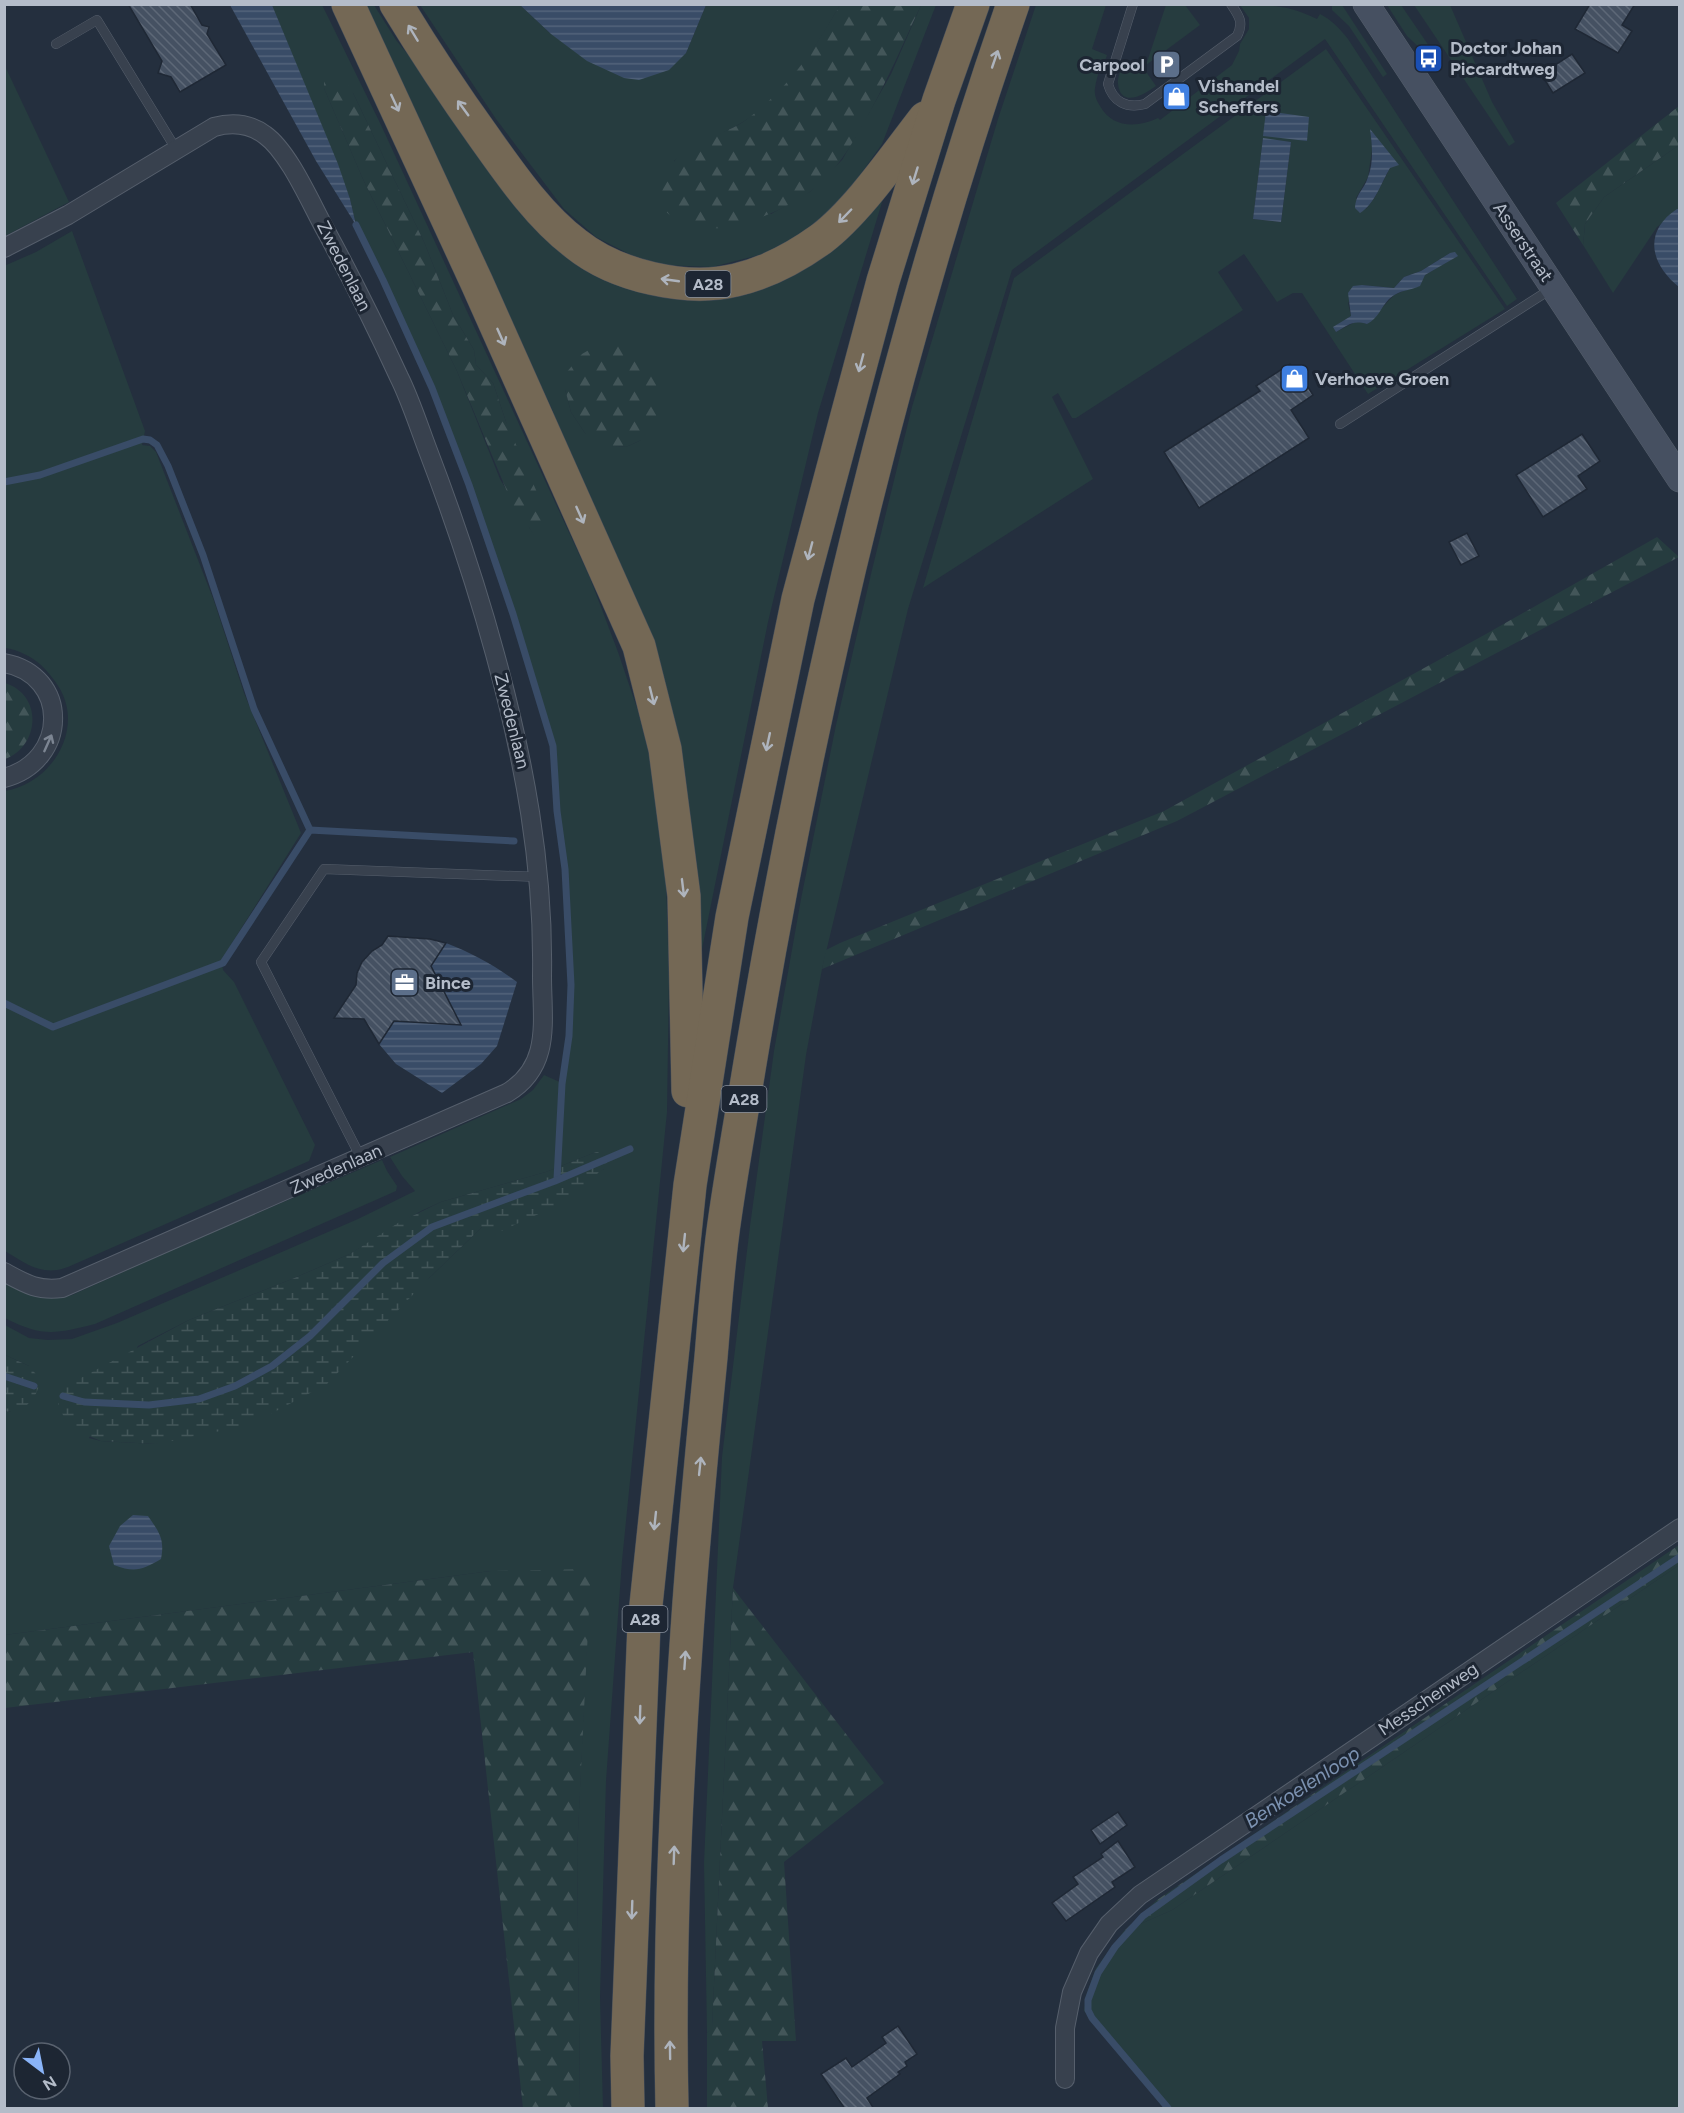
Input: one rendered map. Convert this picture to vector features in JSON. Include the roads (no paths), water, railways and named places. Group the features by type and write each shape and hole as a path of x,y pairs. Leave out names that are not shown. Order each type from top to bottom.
{"highway":[{"name":"A28","path":"348,4 472,273 639,646 665,749 684,896 690,1185"},
{"name":"A28","path":"396,4 430,61 497,155 555,226 576,245 595,257 620,269 649,278 703,285 736,280 765,271 797,254 823,237 844,218 884,172 939,100"},
{"name":"A28","path":"628,2109 627,2055 644,1624 690,1185 732,917 798,599 882,281 939,100 973,4"},
{"name":"A28","path":"672,2109 669,2007 677,1765 695,1519 724,1222 773,927 803,777 857,537 921,293 976,113 1013,4"}],"main road":[{"name":"Asserstraat","path":"1366,4 1680,479"}],"street":[{"name":"Zwedenlaan","path":"4,248 68,215 214,127 229,123 242,124 265,134 277,145 350,275 400,379 477,586 515,726 526,782 539,877 543,937 541,1043 539,1056 529,1076 521,1085 361,1158 62,1288 46,1290 25,1283 4,1272"},
{"path":"4,663 15,665 33,675 46,691 53,710 54,728 48,746 38,761 23,772 4,778"},
{"name":"Messchenweg","path":"1065,2079 1065,2028 1072,1992 1089,1953 1109,1924 1140,1895 1680,1528"}],"lane":[{"path":"1133,4 1108,84 1117,100 1136,106 1144,104 1237,36 1241,20 1231,4"},
{"path":"56,44 97,20 176,149"},
{"path":"1340,423 1553,288"},
{"path":"361,1158 261,962 324,868 539,877"}],"water":[{"path":"230,5 272,5 338,164 356,225 316,161"},
{"path":"520,5 706,5 686,53 669,70 639,80 624,78 587,61 551,34"},
{"path":"1266,111 1309,117 1307,141 1263,136"},
{"path":"1370,129 1399,165 1390,168 1374,199 1360,213 1355,208 1370,171 1372,147"},
{"path":"1263,138 1291,142 1281,222 1253,219"},
{"path":"1677,209 1680,209 1679,287 1662,268 1654,248 1659,227"},
{"path":"1455,252 1458,256 1425,275 1420,286 1397,293 1389,299 1371,322 1351,324 1336,332 1333,327 1351,316 1348,293 1353,286 1394,288 1404,277 1421,271"},
{"path":"446,943 483,960 517,982 497,1046 481,1064 442,1093 396,1064 379,1044 394,1021 460,1025 431,966"},
{"path":"133,1515 148,1516 158,1531 162,1546 161,1559 133,1570 114,1565 109,1546 120,1526"}],"waterway":[{"path":"356,225 432,388 469,485 513,614 553,746 557,811 565,869 571,985 569,1036 562,1084 557,1179"},
{"path":"4,482 40,475 143,439 150,440 157,445 168,466 203,555 254,709 310,830"},
{"path":"4,1003 53,1027 223,963 310,830 514,841"},
{"path":"63,1396 84,1402 149,1405 199,1399 235,1386 272,1366 310,1336 383,1263 432,1227 555,1181 630,1149"},
{"path":"4,1376 34,1386"},
{"name":"Benkoelenloop","path":"1168,2108 1092,2018 1088,2010 1088,2000 1098,1973 1115,1947 1143,1916 1221,1860 1680,1557"}],"place":[{"name":"Doctor Johan Piccardtweg","path":"1429,58"},
{"name":"Carpool","path":"1166,65"},
{"name":"Vishandel Scheffers","path":"1177,96"},
{"name":"Verhoeve Groen","path":"1294,379"},
{"name":"Bince","path":"404,983"}]}
